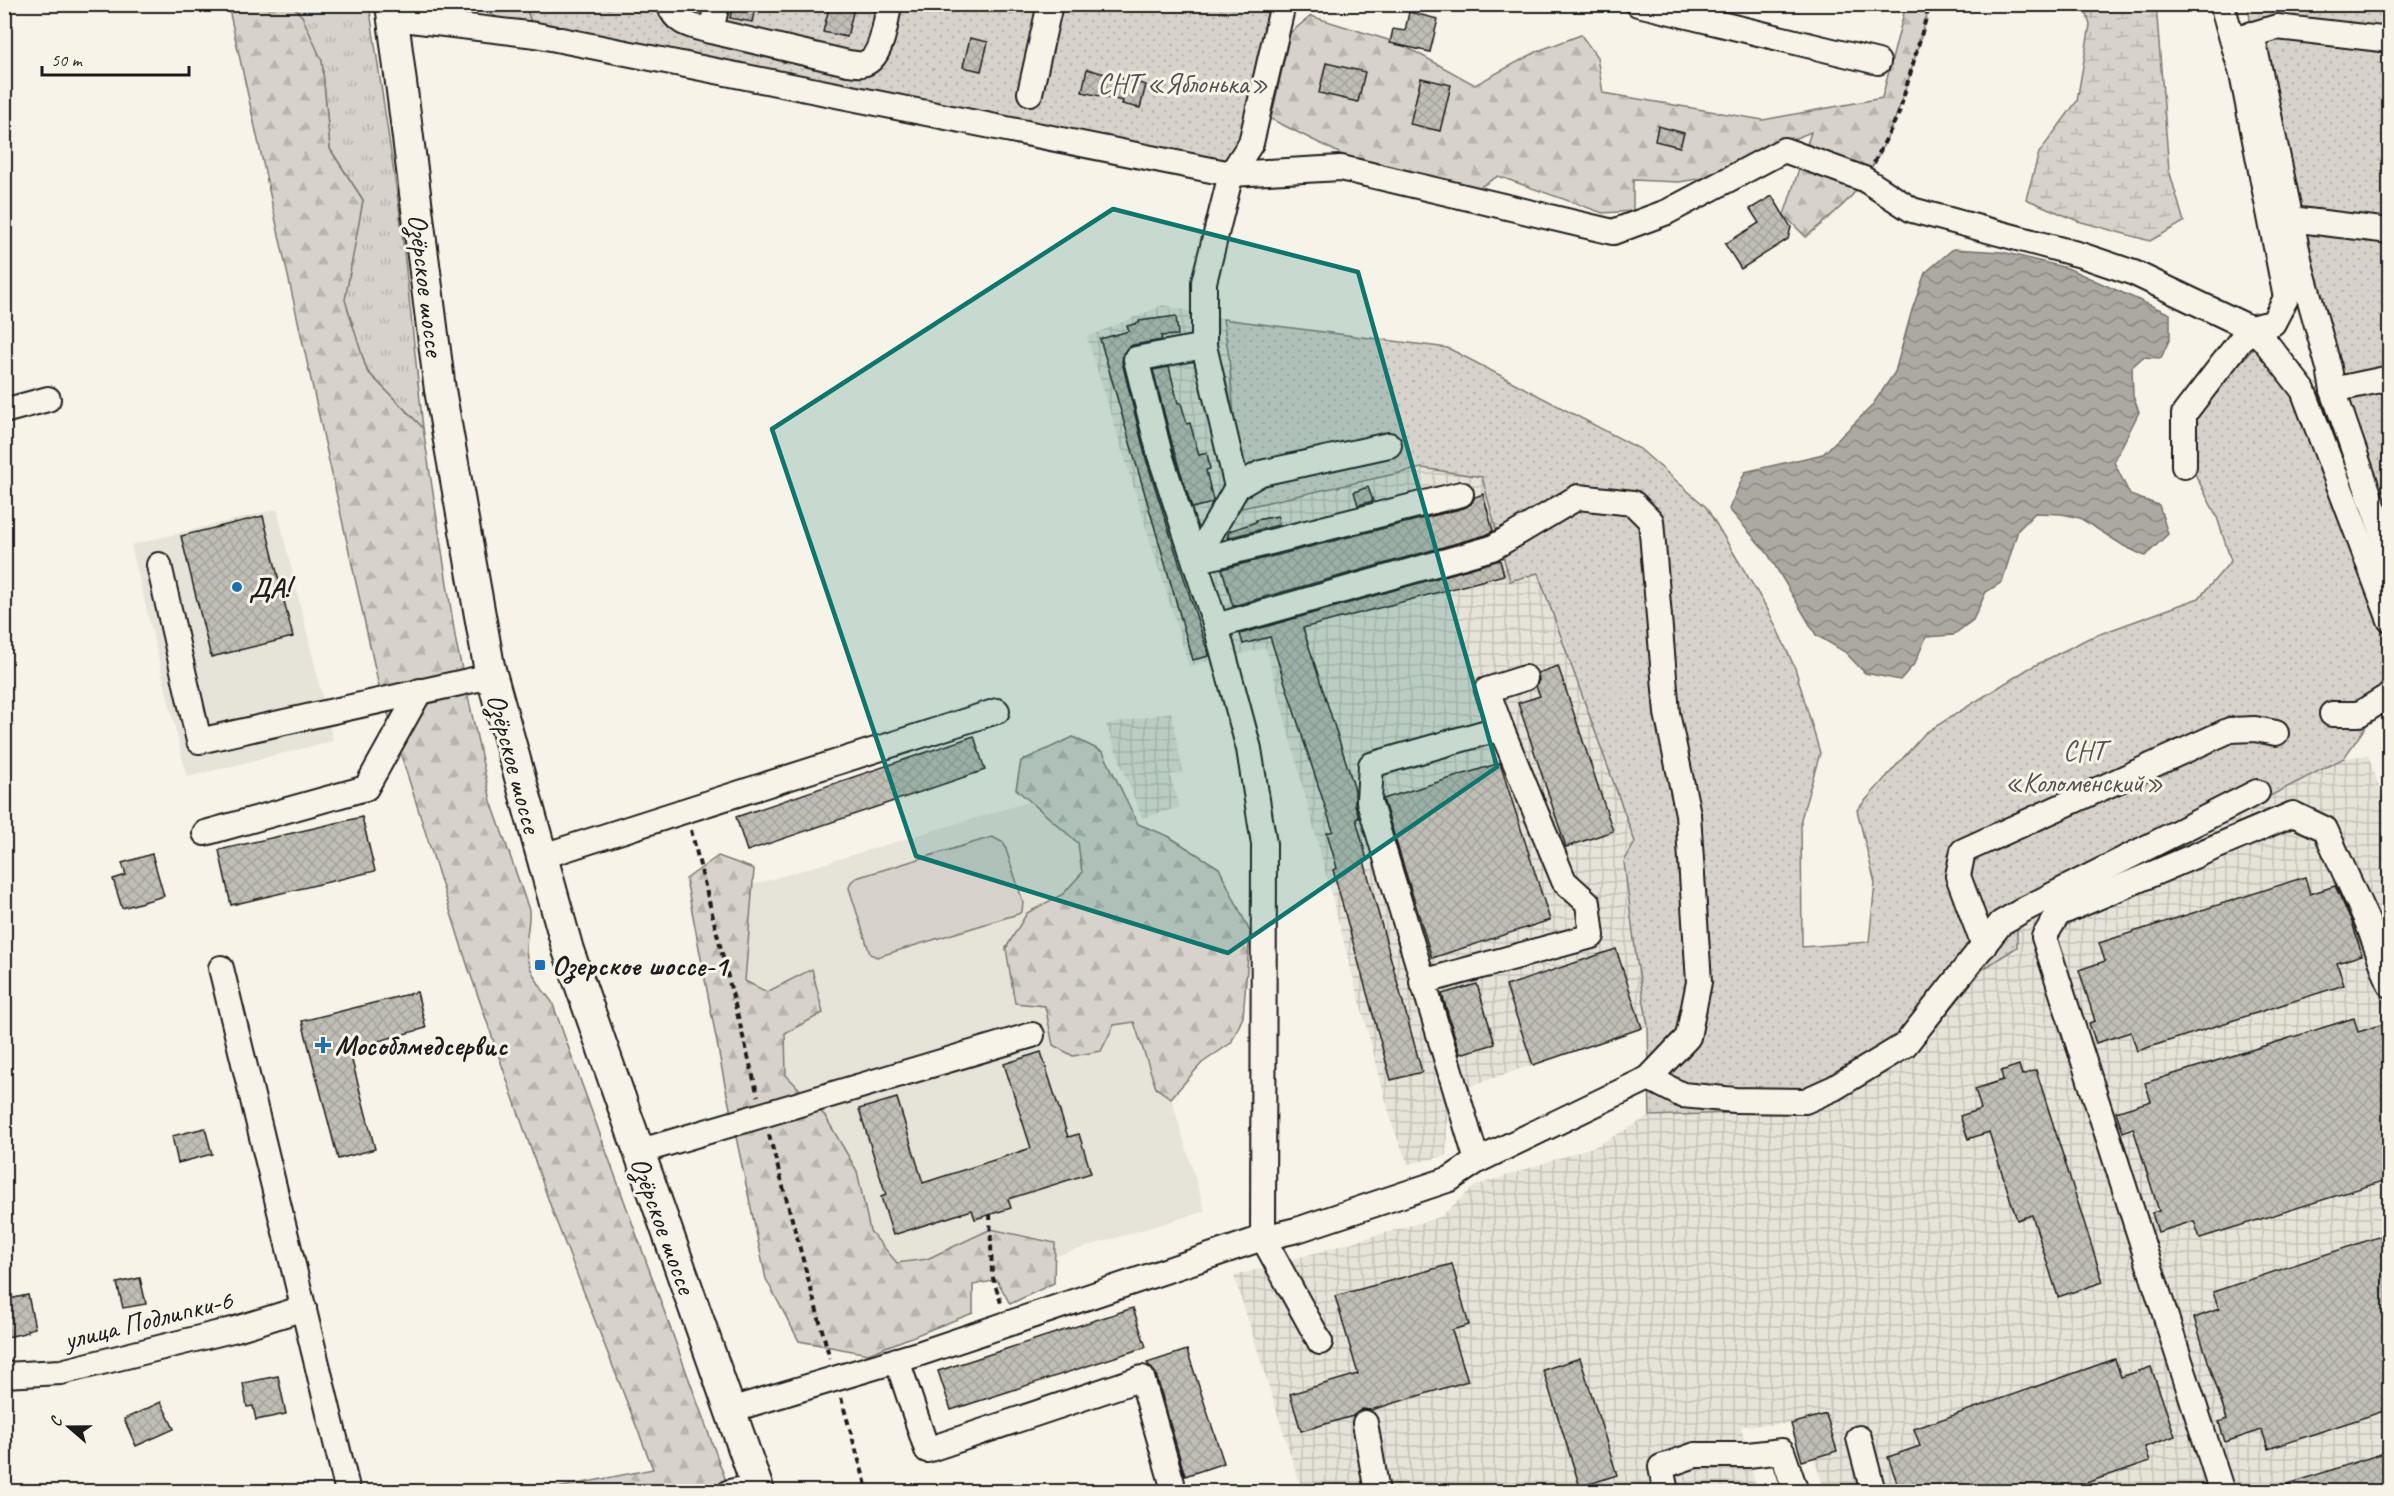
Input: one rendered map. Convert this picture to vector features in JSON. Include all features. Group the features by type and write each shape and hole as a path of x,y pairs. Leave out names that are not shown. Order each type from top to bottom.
{"main road":[{"name":"Озёрское шоссе","path":"392,11 440,390 491,675 540,857 572,960 730,1410 749,1490"}],"street":[{"path":"669,4 672,14 679,22 848,63 864,64 873,58 880,48 890,4"},
{"path":"711,31 717,4"},
{"path":"1030,93 1050,4"},
{"path":"1237,487 1204,346 1204,282 1232,174 1251,143 1283,4"},
{"path":"1638,4 1878,62"},
{"path":"2222,4 2242,37 2291,219 2333,390 2390,555"},
{"path":"392,11 536,35 1232,174 1341,168 1613,232 1667,212 1784,150 1864,179 1912,210 2092,258 2134,273 2250,328 2264,340 2303,390 2390,620"},
{"path":"2242,37 2277,27 2390,40"},
{"path":"2184,466 2184,414 2250,328 2273,323 2286,298 2242,74 2242,37"},
{"path":"2291,219 2390,231"},
{"path":"1204,346 1136,358 1160,455 1215,626 1249,749 1264,844 1263,1238 1320,1342"},
{"path":"2333,390 2390,378"},
{"path":"4,411 48,399"},
{"path":"1195,561 1237,487 1261,473 1389,445"},
{"path":"1195,561 1461,494"},
{"path":"730,1410 897,1360 1263,1238 1297,1230 1450,1179 1476,1161 1649,1078 1688,1036 1699,982 1688,814 1667,713 1651,521 1633,503 1578,497 1492,548 1215,626"},
{"path":"159,566 199,741 491,675"},
{"path":"1422,982 1592,936 1588,903 1564,880 1500,728 1487,690 1525,678"},
{"path":"205,833 366,788 420,692"},
{"path":"2332,714 2359,714 2390,695"},
{"path":"540,857 997,711"},
{"path":"1476,1161 1369,801 1371,765 1500,728"},
{"path":"1984,946 1958,876 1963,851 2230,730 2255,729 2276,733"},
{"path":"1649,1078 1682,1095 1735,1101 1805,1101 1834,1088 1905,1045 2001,923 2257,792"},
{"path":"2222,1491 2044,937 2058,914 2293,814 2325,829 2367,921 2390,985"},
{"path":"221,968 348,1491"},
{"path":"638,1152 1032,1035"},
{"name":"улица Подлипки-6","path":"4,1375 61,1372 236,1329 304,1308"},
{"path":"897,1360 927,1450 1143,1378 1172,1483"},
{"path":"1365,1422 1377,1491"},
{"path":"1859,1438 1873,1491"},
{"path":"1666,1491 1661,1467 1684,1458 1695,1455 1748,1455 1782,1450 1796,1491"}],"path":[{"path":"1864,179 1899,113 1930,4"},
{"path":"686,812 763,1114 868,1491"},
{"path":"990,1214 992,1275 1008,1324"}],"highlighted area":[{"path":"1113,209 1358,272 1497,767 1228,953 916,856 772,429"}],"shaded area":[{"path":"1163,305 1223,319 1229,357 1243,508 1422,468 1482,477 1510,581 1538,573 1635,842 1636,956 1648,1026 1455,1091 1448,1101 1446,1156 1408,1164 1393,1127 1266,648 1189,666 1087,337"},
{"path":"277,509 333,741 187,777 131,545"},
{"path":"1171,712 1183,772 1170,775 1180,807 1142,818 1106,725"},
{"path":"2368,755 2390,818 2389,1491 1825,1491 1814,1458 1802,1461 1791,1424 1741,1426 1757,1491 1302,1491 1234,1276 1440,1217 1475,1186 1598,1145 1650,1116 1718,1112 1918,1049 1983,969 2016,947 2017,926 2344,758"},
{"path":"1078,787 1205,1211 846,1319 719,895"}],"green space":[{"path":"369,4 400,214 423,428 367,371 344,300 363,200 330,149 322,61 291,5"},
{"path":"228,5 291,5 302,16 322,61 330,149 363,200 345,300 367,371 423,428 456,642 491,801 529,910 526,955 539,984 552,1002 727,1484 688,1492 542,1491 653,1469 553,1213 468,967 378,682"},
{"path":"472,5 525,5 536,35 475,7"},
{"name":"СНТ «Яблонька»","path":"525,5 1283,5 1231,174 536,35"},
{"path":"1906,5 1930,5 1892,127 1869,172 1854,193 1806,237 1784,215 1811,132 1771,148 1716,176 1679,182 1633,180 1633,211 1603,213 1498,176 1477,189 1357,162 1271,119 1290,33 1311,16 1401,44 1475,85 1538,51 1581,35 1597,57 1603,93 1763,120 1882,98"},
{"path":"2084,5 2156,5 2169,170 2184,222 2150,241 2078,221 2026,199 2039,153 2077,101 2090,25"},
{"path":"2248,5 2389,5 2389,555 2340,411 2252,34"},
{"name":"СНТ «Коломенский»","path":"1223,319 1448,348 1640,449 1706,507 1768,610 1795,668 1820,753 1801,819 1802,947 1869,942 1875,883 1857,810 1925,733 2028,669 2089,638 2199,598 2231,561 2217,517 2190,464 2189,417 2258,344 2283,371 2349,533 2389,647 2389,704 2377,710 2344,758 2017,926 2017,947 1983,969 1918,1049 1814,1110 1650,1116 1648,1026 1624,862 1635,842 1538,573 1510,581 1482,477 1422,468 1242,508 1229,357"},
{"path":"1073,737 1103,752 1138,824 1168,836 1219,868 1250,932 1243,1017 1231,1043 1202,1063 1171,1098 1156,1088 1134,1022 1114,1025 1101,1051 1073,1056 1053,1045 1045,1006 1015,1003 1006,948 1027,913 1063,894 1082,873 1078,843 1016,789 1021,761"},
{"path":"992,837 1004,843 1023,902 1022,911 877,957 870,954 849,888 851,882 856,878"},
{"path":"718,856 754,869 745,981 767,992 812,969 823,1013 785,1033 786,1075 825,1116 857,1171 870,1231 897,1263 927,1259 991,1229 1055,1243 1054,1283 1010,1304 997,1280 973,1285 973,1313 868,1354 799,1341 766,1279 724,1080 686,879"}],"water":[{"path":"1953,249 2002,252 2067,268 2170,314 2170,338 2161,358 2143,357 2132,367 2133,396 2139,412 2114,462 2130,495 2159,505 2168,534 2145,556 2124,546 2080,518 2062,514 2035,513 2018,530 2002,582 1986,592 1973,620 1953,635 1926,637 1915,663 1900,680 1865,673 1845,652 1816,635 1768,554 1729,509 1745,472 1823,454 1871,407 1895,372 1925,273"}],"building":[{"path":"733,4 756,4 752,22 730,18"},
{"path":"830,4 854,8 847,37 823,32"},
{"path":"1409,12 1438,19 1430,52 1390,43 1393,29 1405,31"},
{"path":"970,38 988,42 981,71 963,67"},
{"path":"1326,63 1365,72 1358,102 1319,93"},
{"path":"1087,69 1146,85 1140,108 1122,104 1123,101 1082,92"},
{"path":"1421,78 1451,85 1440,131 1410,124"},
{"path":"1658,126 1684,133 1680,147 1655,141"},
{"path":"1772,196 1791,227 1788,239 1741,269 1725,244 1759,223 1750,209"},
{"path":"1176,316 1178,335 1161,336 1162,340 1133,345 1123,354 1122,362 1146,459 1209,656 1193,660 1100,339 1129,331 1127,326 1139,323 1139,321"},
{"path":"1169,367 1178,403 1181,403 1187,424 1190,423 1199,455 1207,453 1210,469 1206,470 1212,503 1192,508 1174,451 1153,370"},
{"path":"1368,487 1373,501 1358,505 1354,492"},
{"path":"1483,494 1493,531 1486,535 1233,606 1222,569 1464,508 1471,504 1475,497"},
{"name":"ДА!","path":"263,516 293,637 211,657 181,536"},
{"path":"1278,516 1279,525 1227,538 1229,531 1256,522 1256,520"},
{"path":"1500,560 1504,575 1303,628 1355,790 1355,805 1359,818 1356,819 1367,860 1364,861 1422,1072 1391,1080 1333,870 1337,868 1327,833 1333,831 1270,637 1243,644 1240,634"},
{"path":"1558,666 1613,831 1566,847 1518,703 1540,696 1536,686 1539,680 1538,673"},
{"path":"974,736 985,770 747,851 736,817"},
{"path":"1500,763 1550,920 1432,958 1383,799"},
{"path":"362,817 375,871 231,905 219,850"},
{"path":"152,854 164,896 122,908 113,879 126,875 122,863"},
{"path":"2305,877 2310,894 2335,886 2352,922 2362,955 2337,963 2344,985 2137,1051 2131,1032 2096,1043 2089,1023 2095,1021 2079,970 2105,961 2099,943"},
{"path":"1616,949 1642,1028 1533,1065 1506,986"},
{"path":"1477,984 1495,1044 1460,1054 1442,994"},
{"path":"417,992 426,1028 349,1049 375,1149 338,1159 302,1021"},
{"path":"2354,1018 2358,1032 2384,1024 2390,1041 2390,1179 2200,1238 2194,1221 2158,1232 2152,1213 2159,1211 2133,1128 2123,1132 2116,1112 2151,1101 2145,1083"},
{"path":"1041,1052 1068,1137 1079,1134 1091,1173 1008,1199 1011,1208 975,1219 972,1210 893,1235 881,1197 886,1195 859,1109 897,1098 923,1183 1031,1148 1004,1064"},
{"path":"2019,1065 2022,1075 2036,1070 2103,1282 2058,1297 2032,1215 2017,1220 1989,1132 1968,1139 1960,1116 1981,1109 1975,1089 2003,1080 2001,1071"},
{"path":"205,1128 212,1154 178,1163 172,1136"},
{"path":"2390,1233 2390,1409 2268,1449 2262,1430 2225,1442 2219,1422 2227,1419 2194,1318 2219,1309 2213,1292"},
{"path":"1452,1264 1469,1325 1452,1330 1468,1381 1371,1410 1362,1409 1353,1416 1301,1431 1290,1394 1358,1374 1335,1296"},
{"path":"140,1278 146,1304 123,1308 117,1283"},
{"path":"28,1295 35,1328 4,1338 4,1300"},
{"path":"1133,1308 1146,1347 951,1410 938,1371"},
{"path":"1187,1350 1224,1463 1185,1476 1156,1374 1147,1363"},
{"path":"1580,1358 1617,1475 1580,1487 1543,1370"},
{"path":"2115,1359 2121,1377 2151,1367 2175,1436 2145,1447 2150,1461 2063,1491 1900,1491 1888,1457 1920,1446 1914,1429"},
{"path":"278,1376 286,1414 256,1420 253,1406 247,1407 243,1383"},
{"path":"161,1402 174,1429 136,1446 124,1419"},
{"path":"1826,1414 1837,1451 1802,1461 1791,1424"},
{"path":"2390,1451 2390,1491 2277,1491 2276,1488"}],"place":[{"name":"ДА!","path":"237,587"},
{"name":"Озерское шоссе-1","path":"540,965"},
{"name":"Мособлмедсервис","path":"323,1045"}]}
